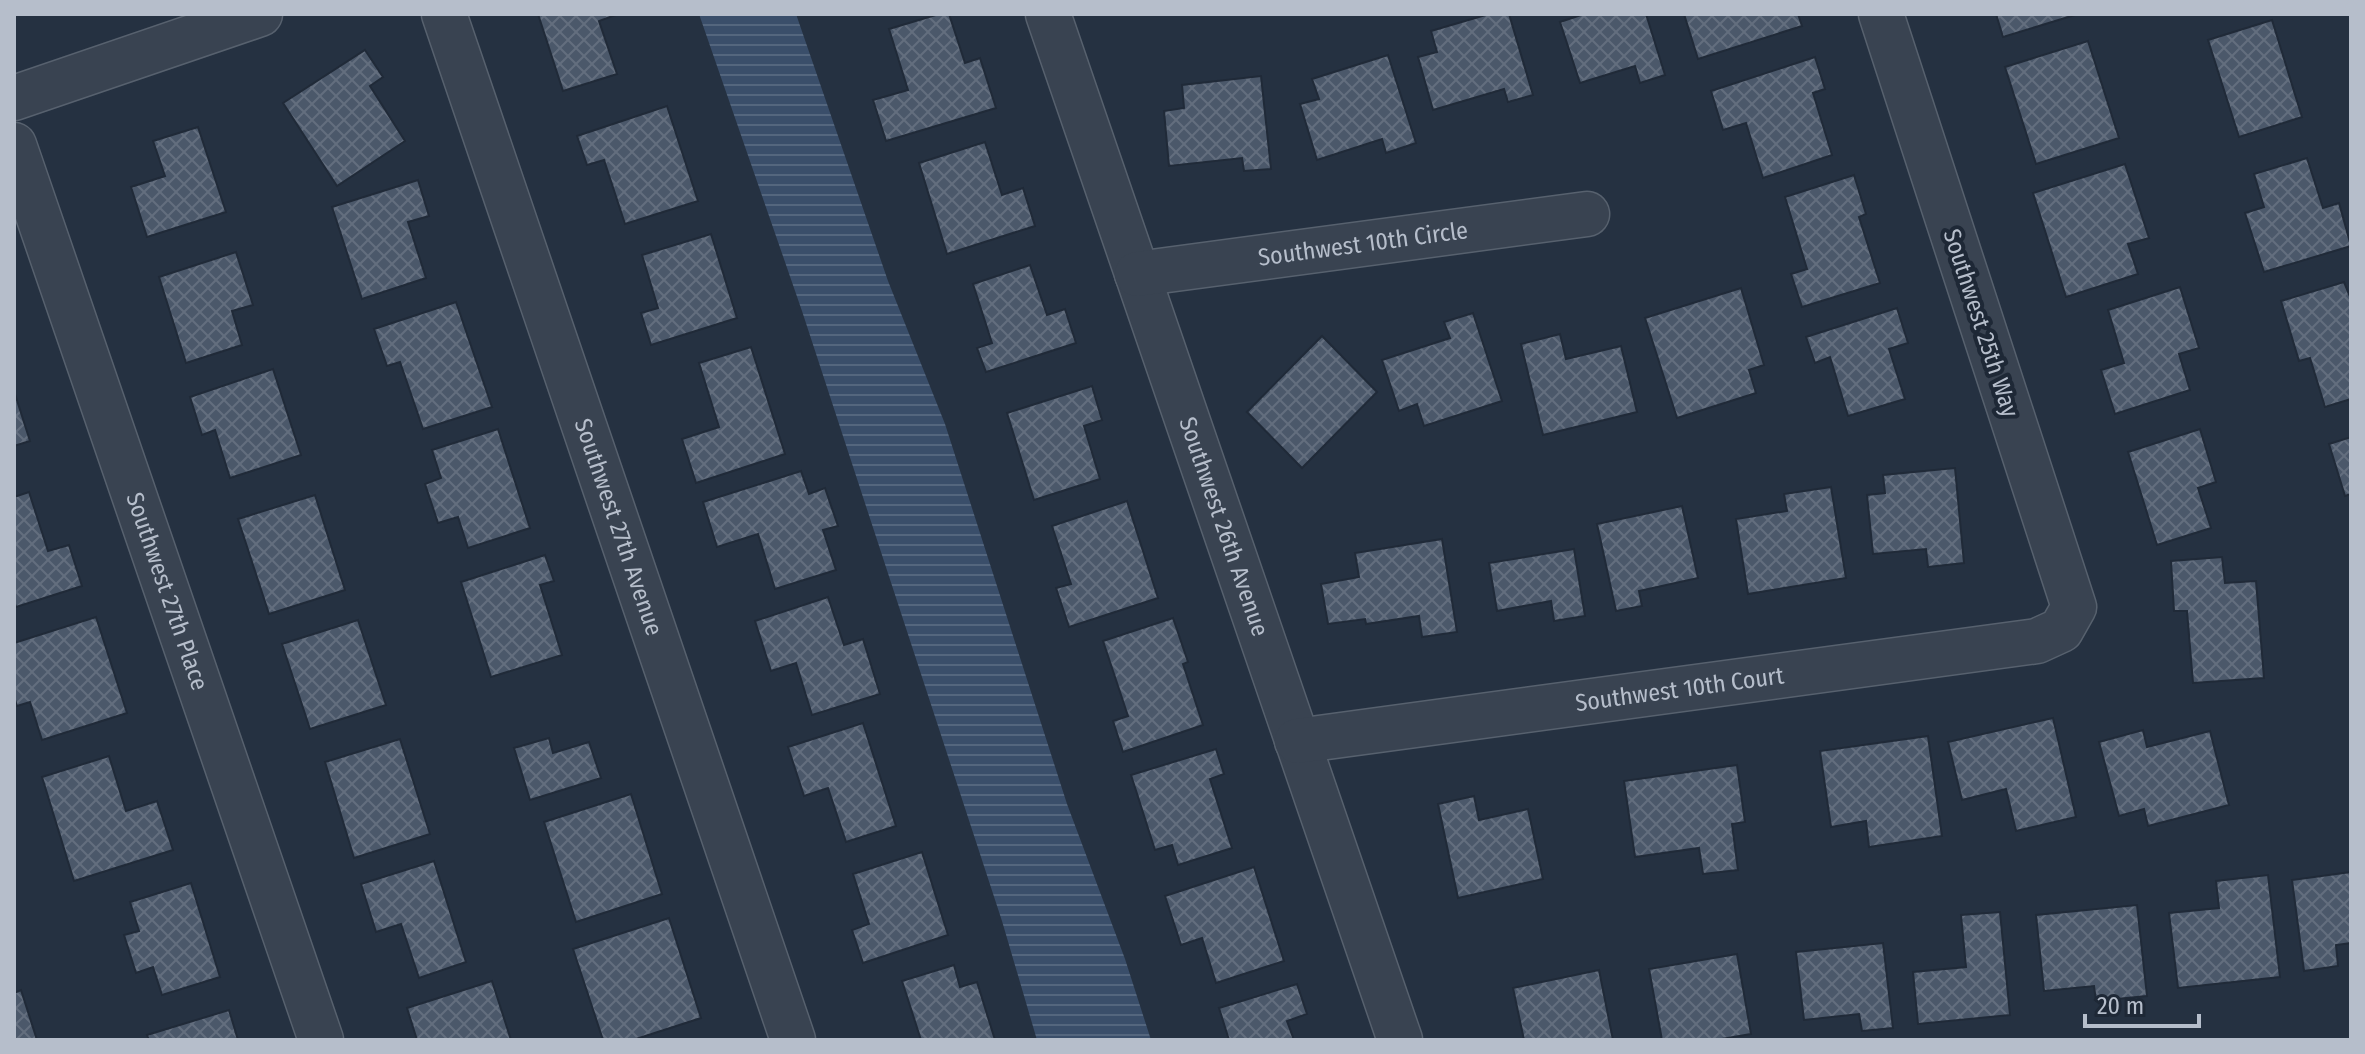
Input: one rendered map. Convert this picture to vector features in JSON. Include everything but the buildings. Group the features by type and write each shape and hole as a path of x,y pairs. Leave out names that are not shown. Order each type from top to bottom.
{"street":[{"path":"14,98 260,14"},
{"name":"Southwest 27th Avenue","path":"444,14 793,1040"},
{"name":"Southwest 26th Avenue","path":"1048,14 1400,1040"},
{"name":"Southwest 25th Way","path":"1881,14 2074,607 2061,630"},
{"name":"Southwest 27th Place","path":"14,145 321,1040"},
{"name":"Southwest 10th Circle","path":"1137,274 1587,214"},
{"name":"Southwest 10th Court","path":"1297,741 2037,641 2061,630"}],"water":[{"path":"699,14 796,14 888,281 945,424 1067,804 1125,959 1151,1040 1037,1040 1002,921 802,311"}]}
